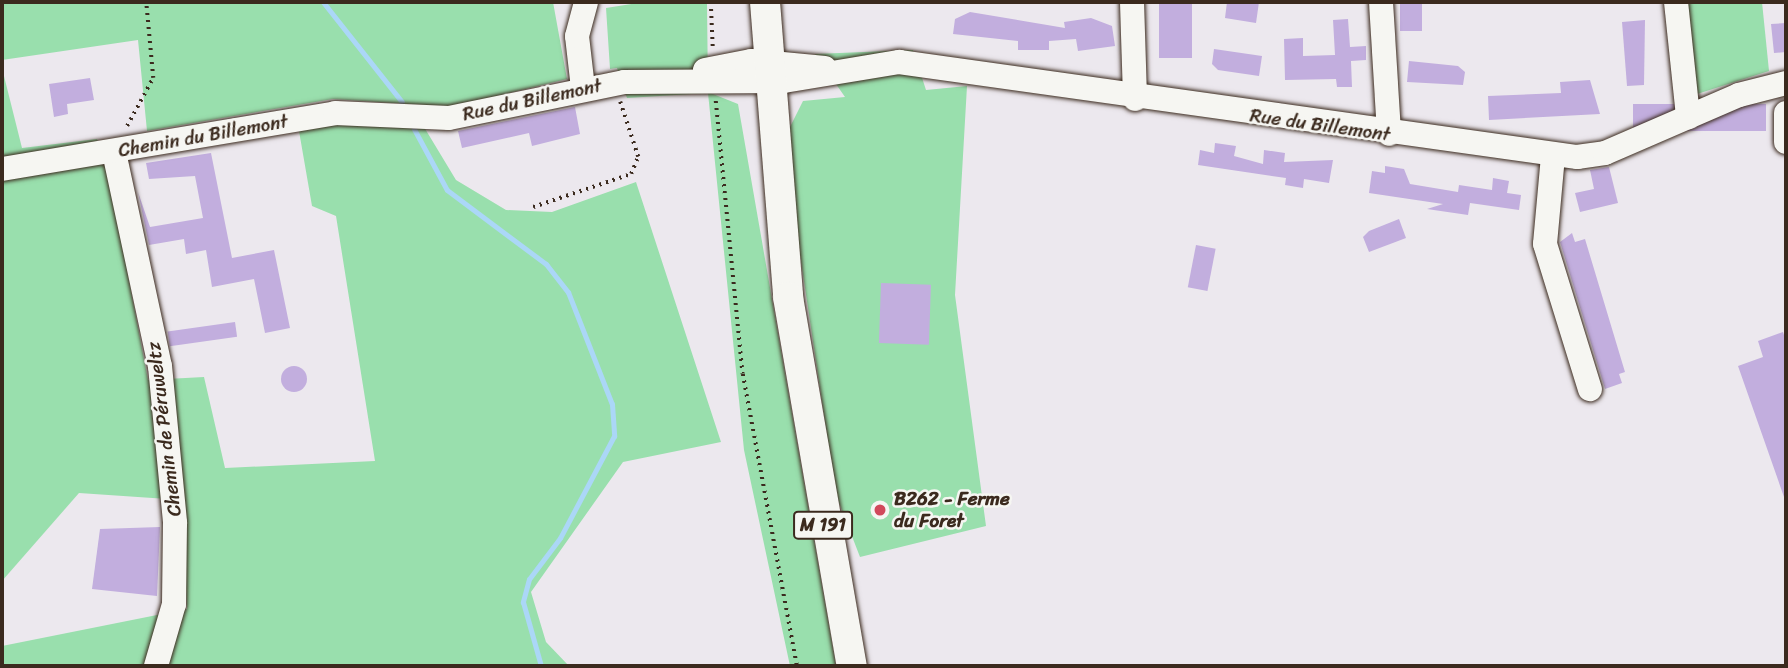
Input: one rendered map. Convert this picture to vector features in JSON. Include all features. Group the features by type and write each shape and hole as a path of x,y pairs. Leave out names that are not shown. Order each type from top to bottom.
{"main road":[{"name":"M 191","path":"748,2 761,72 808,437 852,666"},
{"name":"M 191","path":"761,72 765,2"}],"street":[{"path":"583,88 577,36 586,2"},
{"path":"1132,2 1135,99"},
{"path":"1381,2 1389,134"},
{"path":"1676,2 1688,117"},
{"name":"Rue du Billemont","path":"404,116 449,118 583,88 661,78 926,63 1135,99 1553,156 1605,153 1688,117 1786,83"},
{"path":"1786,113 1786,142"},
{"name":"Chemin du Billemont","path":"2,169 114,152 318,115 404,116"},
{"name":"Chemin de Péruweltz","path":"114,152 160,366 175,523 174,604 156,666"},
{"path":"1553,156 1545,244 1590,389"}],"path":[{"path":"114,152 153,78 146,2"},
{"path":"711,2 714,74 743,374 797,666"},
{"path":"533,207 631,174 637,166 614,83"}],"green space":[{"path":"2,2 553,2 567,79 452,107 333,99 147,131 138,40 2,60"},
{"path":"644,2 707,2 708,92 738,104 836,666 790,666 744,450 708,93 627,98 617,68 610,69 606,8"},
{"path":"1684,2 1762,2 1769,71 1694,95"},
{"path":"913,50 926,90 967,86 955,295 986,526 860,557 836,495 783,141 803,101 845,97 815,54"},
{"path":"2,68 22,148 97,139 107,165 148,380 204,377 225,468 375,461 336,216 312,206 299,131 340,119 424,127 456,180 506,210 552,212 636,182 721,442 623,462 531,592 546,642 569,666 2,666 2,646 187,609 182,500 79,493 2,581"}],"building":[{"path":"1159,2 1192,2 1192,58 1159,58"},
{"path":"1227,2 1259,2 1256,23 1225,18"},
{"path":"1400,2 1422,2 1422,31 1400,31"},
{"path":"970,12 1065,28 1064,22 1091,18 1112,26 1115,46 1078,51 1076,39 1049,41 1049,50 1018,50 1018,41 953,34 955,19"},
{"path":"1348,19 1350,47 1366,46 1366,60 1351,61 1352,87 1337,87 1336,79 1285,80 1284,39 1303,38 1303,56 1335,55 1333,20"},
{"path":"1645,20 1644,85 1627,86 1622,22"},
{"path":"1786,23 1786,52 1774,53 1771,24"},
{"path":"1214,49 1262,56 1259,76 1218,70 1212,64"},
{"path":"1409,61 1458,66 1465,72 1463,85 1407,82"},
{"path":"90,78 94,100 67,104 68,114 54,117 49,84"},
{"path":"1590,80 1600,114 1489,120 1488,96 1561,93 1560,82"},
{"path":"1633,104 1766,104 1766,131 1633,131"},
{"path":"575,107 580,134 532,146 529,133 462,148 458,131"},
{"path":"1215,143 1236,146 1234,156 1263,164 1264,150 1285,153 1284,162 1333,160 1329,183 1304,179 1303,188 1285,185 1286,178 1198,165 1200,150 1214,153"},
{"path":"211,153 232,258 274,250 290,328 265,333 254,279 212,287 206,250 186,254 184,239 149,245 138,192 150,227 203,218 195,176 149,179 146,163"},
{"path":"1385,166 1404,169 1410,184 1458,192 1459,185 1492,190 1493,178 1509,181 1507,193 1521,195 1519,210 1470,203 1468,215 1427,209 1443,204 1369,193 1372,171 1385,173"},
{"path":"1609,167 1618,203 1580,212 1575,193 1594,189 1590,170"},
{"path":"1399,219 1406,238 1369,252 1363,237 1369,231"},
{"path":"1572,233 1575,242 1585,239 1625,372 1619,374 1622,383 1605,389 1560,242"},
{"path":"1196,245 1216,249 1207,291 1188,287"},
{"path":"881,283 931,285 929,345 879,343"},
{"path":"235,322 237,337 170,346 168,331"},
{"path":"1783,332 1786,341 1784,497 1738,366 1763,357 1758,341"},
{"path":"294,366 303,370 307,379 303,388 294,392 285,388 281,379 285,370"},
{"path":"160,527 157,596 92,589 100,529"}],"waterway":[{"path":"323,2 402,102"},
{"path":"414,129 447,190 546,264 568,292 612,404 614,436 560,538 529,579 523,602 541,666"}],"place":[{"name":"B262 - Ferme du Foret","path":"880,510"}]}
